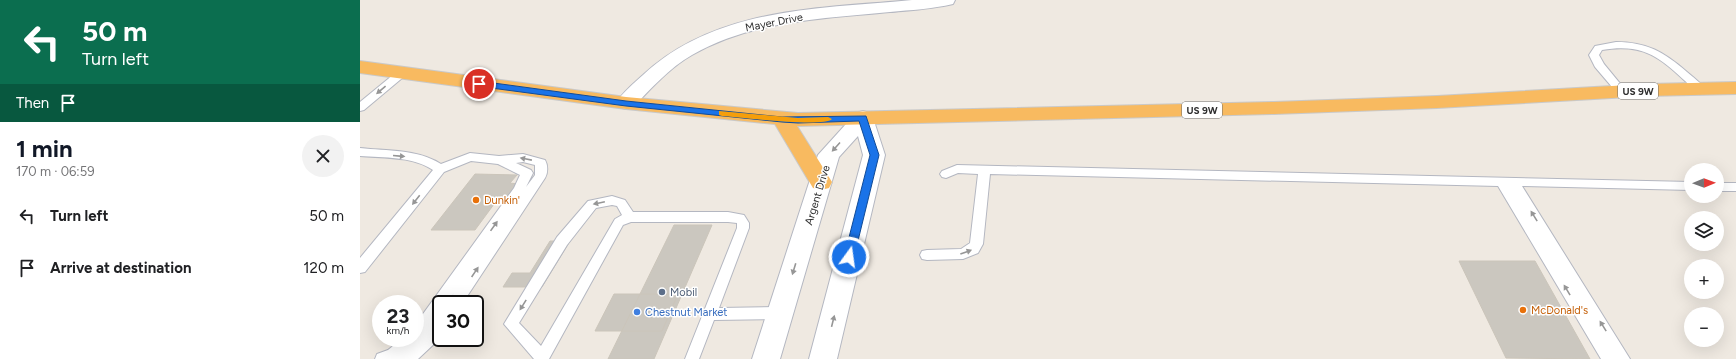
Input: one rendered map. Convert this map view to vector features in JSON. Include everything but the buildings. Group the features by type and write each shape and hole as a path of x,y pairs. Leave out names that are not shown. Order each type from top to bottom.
{"highway":[{"name":"US 9W","path":"360,67 626,103 798,120 1274,108 1437,102 1622,92 1732,89"},
{"path":"782,119 821,182"}],"street":[{"name":"Mayer Drive","path":"626,103 659,70 684,51 729,31 771,20 946,0"},
{"name":"Argent Drive","path":"766,359 830,155 863,118"},
{"path":"823,359 874,155 863,118"}],"lane":[{"path":"1622,92 1599,65 1594,55 1598,48 1614,44 1639,45 1662,57 1700,89"},
{"path":"360,108 403,72"},
{"path":"360,152 414,157 428,161 440,169"},
{"path":"360,268 440,169 470,157 499,160 523,158 541,163 541,175 460,295"},
{"path":"424,325 519,190 527,173 499,160"},
{"path":"946,174 957,169 984,171 1684,186"},
{"path":"927,255 963,254 973,249 976,244 984,171"},
{"path":"1507,182 1609,359"},
{"path":"1507,182 1623,359"},
{"path":"1724,187 1736,187"},
{"path":"629,218 621,203 612,200 592,204 573,226 558,248 511,324 542,358 619,222 629,218 740,218 743,223 743,228 692,359"},
{"path":"710,314 780,313"},
{"path":"407,359 432,336"},
{"path":"382,359 393,354 403,347"}],"slow traffic":[{"path":"722,113 778,119 828,119"}],"place":[{"name":"Dunkin'","path":"476,200"},
{"name":"Mobil","path":"662,292"},
{"name":"McDonald's","path":"1523,310"},
{"name":"Chestnut Market","path":"637,312"}],"route":[{"path":"479,84 626,103 782,119 863,118 874,155 849,257"}]}
